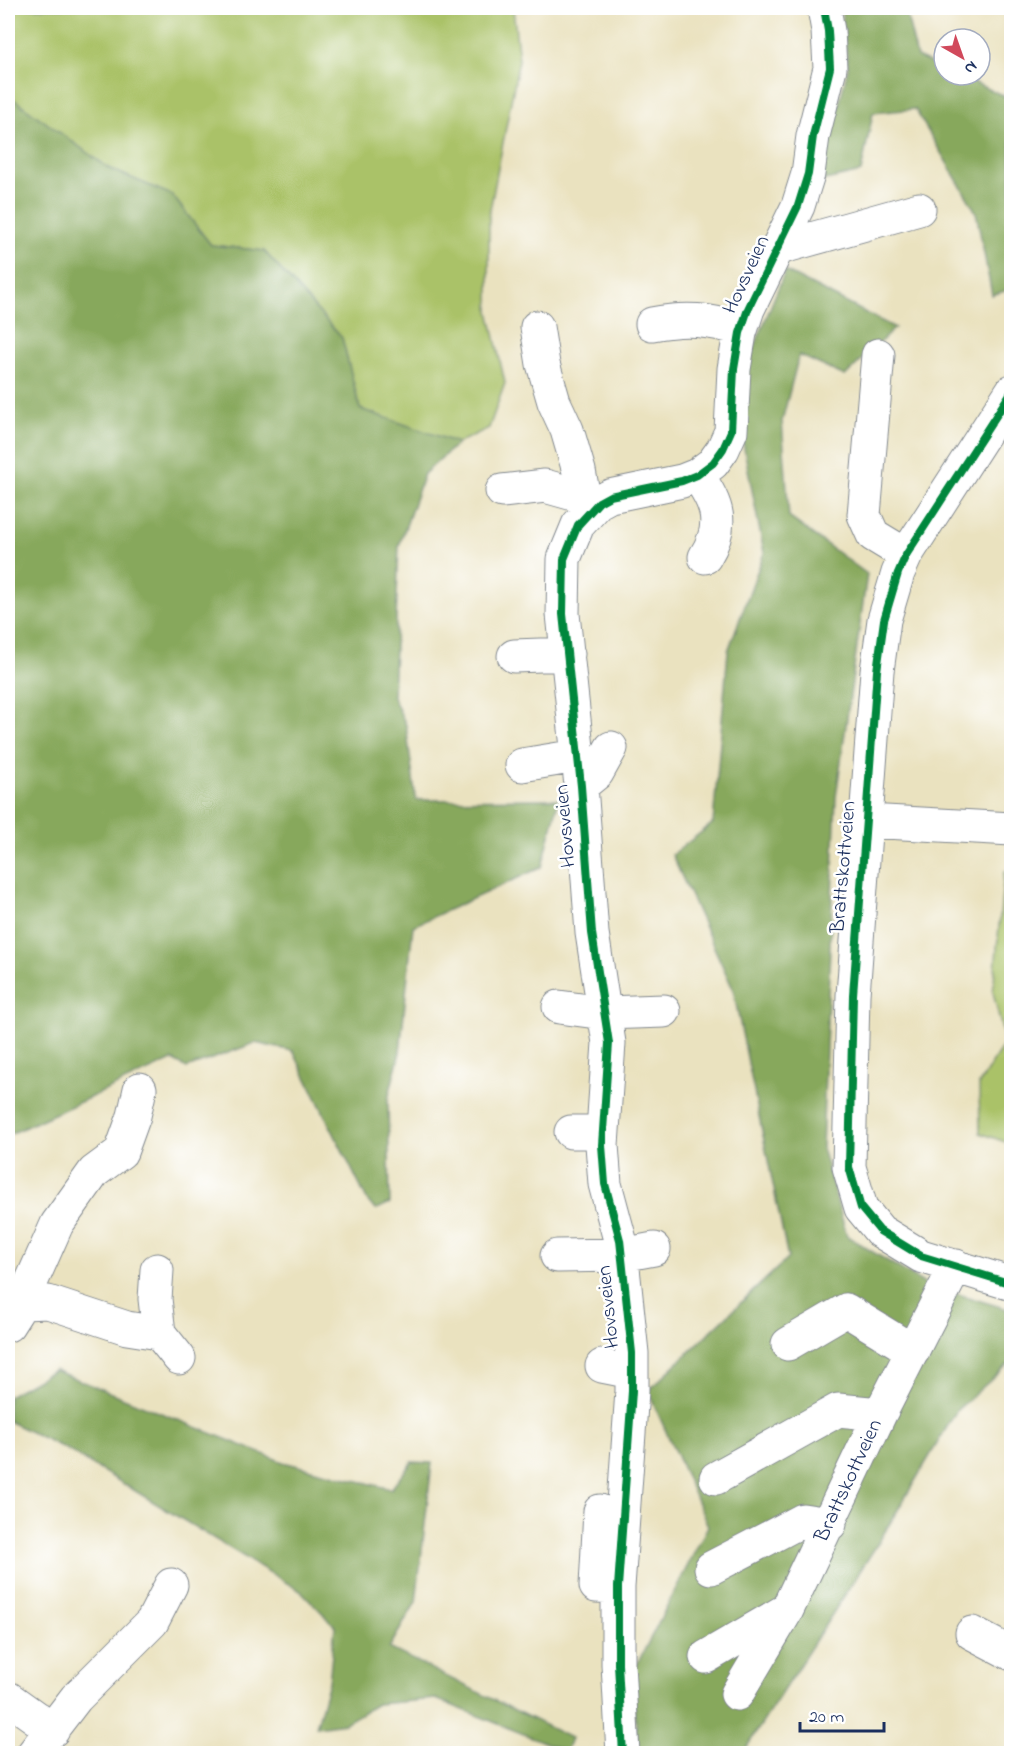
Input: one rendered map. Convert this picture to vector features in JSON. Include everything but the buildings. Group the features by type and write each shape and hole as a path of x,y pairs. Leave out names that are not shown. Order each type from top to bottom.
{"street":[{"name":"Hovsveien","path":"623,1754 607,1699 618,1587 617,1369 622,1255 605,1184 586,1132 609,1043 592,933 563,614 564,560 585,505 610,496 673,483 697,475 712,463 723,448 731,431 734,369 741,329 748,309 798,206 808,174 813,136 830,68 824,8"},
{"path":"779,248 919,209"},
{"path":"652,324 678,319 705,320 741,329"},
{"path":"537,327 543,364 554,402 567,430 585,505"},
{"path":"878,355 864,515 873,535 906,555"},
{"name":"Brattskottveien","path":"1011,391 906,555 898,573 880,645 853,995 850,1174 861,1208 880,1231 921,1256 1011,1284"},
{"path":"697,475 713,497 718,519 711,547 705,557"},
{"path":"502,490 545,486 585,505"},
{"path":"514,656 568,654"},
{"path":"522,765 597,773 610,748"},
{"name":"Brattskottveien","path":"867,821 1011,829"},
{"path":"559,1007 604,1013 664,1011"},
{"path":"15,1314 57,1224 94,1172 120,1152 134,1116 140,1089"},
{"path":"557,1256 622,1255 654,1249"},
{"name":"Brattskottveien","path":"737,1694 787,1610 830,1524 880,1414 956,1266"},
{"path":"15,1314 48,1302 127,1328 169,1346 155,1299 157,1270"},
{"path":"788,1344 846,1310 913,1351"},
{"path":"716,1478 838,1410 880,1414"},
{"path":"600,1511 596,1586 618,1587"},
{"path":"711,1568 803,1520 830,1524"},
{"path":"8,1698 43,1742 76,1698 152,1622 171,1586"},
{"path":"706,1657 787,1610"},
{"path":"972,1633 1011,1654"}],"green space":[{"path":"8,8 513,8 519,60 489,215 489,311 505,383 489,428 458,443 360,409 342,338 264,251 211,245 172,195 110,169 8,95"},
{"path":"841,8 905,8 917,57 932,64 932,87 984,87 1011,99 1011,289 992,295 976,212 915,109 873,113 861,172 821,181 848,67"},
{"path":"8,95 110,169 172,195 211,245 264,251 342,338 360,409 458,443 424,474 399,546 393,697 406,725 416,800 559,799 542,867 413,926 400,1052 388,1099 390,1203 375,1210 367,1200 293,1051 255,1043 187,1068 172,1060 8,1135"},
{"path":"785,271 895,328 845,376 799,355 782,421 789,517 867,574 836,797 822,1148 847,1236 925,1284 1011,1310 1011,1362 957,1410 880,1540 743,1753 638,1753 632,1674 708,1526 648,1391 788,1258 733,989 672,855 713,823 728,651 764,553 743,443 746,368"},
{"path":"1004,872 1012,872 1011,1144 980,1133 979,1084 1005,1043 993,992"},
{"path":"54,1370 283,1462 391,1489 412,1462 432,1463 416,1602 389,1648 571,1738 566,1751 436,1699 377,1704 345,1723 316,1727 329,1682 335,1626 302,1592 66,1449 8,1421 8,1396"}],"cycle path":[{"path":"623,1754 618,1664 618,1587 632,1391 632,1353 620,1240 605,1184 602,1145 609,1043 592,933 581,786 563,614 564,559 578,525 599,502 610,496 682,481 697,475 713,463 723,449 731,431 734,369 740,333 748,309 798,206 808,174 813,136 830,68 824,8"},
{"path":"1012,391 906,555 898,573 884,620 877,671 853,995 849,1167 861,1208 880,1231 921,1256 1012,1284"}]}
